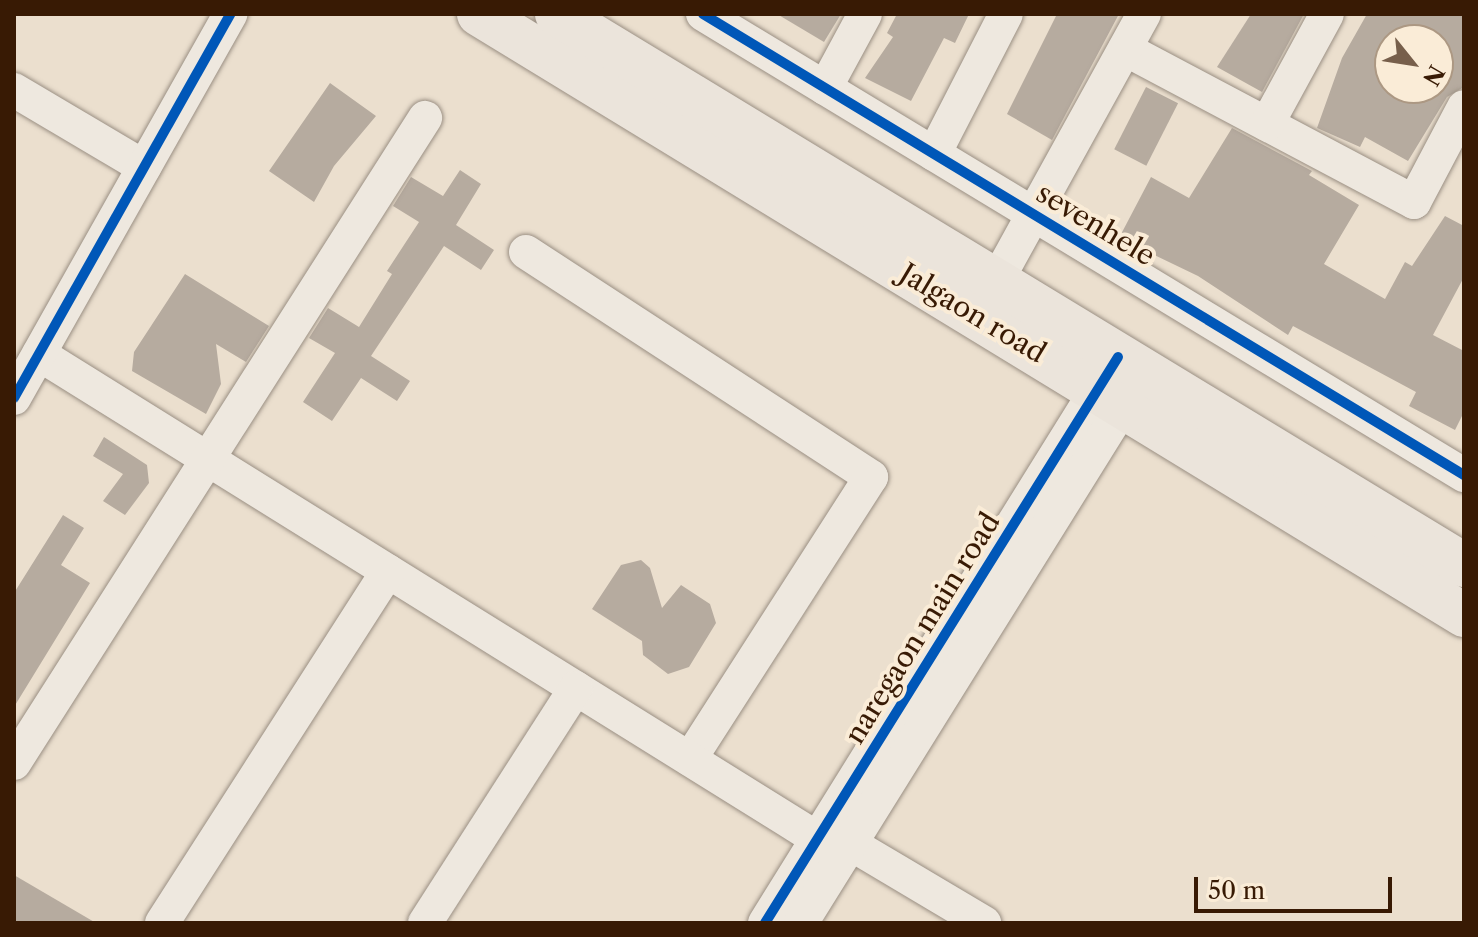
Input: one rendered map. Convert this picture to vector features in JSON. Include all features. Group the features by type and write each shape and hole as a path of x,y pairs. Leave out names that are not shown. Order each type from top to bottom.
{"highway":[{"name":"Jalgaon road","path":"479,14 1121,381 1464,565"},
{"name":"Jalgaon road","path":"557,14 996,282 1121,381 1464,615"}],"street":[{"path":"14,398 230,14"},
{"name":"sevenhele","path":"703,14 1464,475"},
{"path":"825,88 865,14"},
{"path":"934,154 1006,14"},
{"path":"996,282 1036,216 1144,14"},
{"path":"1267,124 1327,14"},
{"path":"1125,49 1414,202 1464,107"},
{"path":"14,90 144,167"},
{"path":"14,763 425,118"},
{"path":"526,252 871,477 690,759"},
{"path":"39,354 690,759 984,923"},
{"name":"naregaon main road","path":"765,923 835,841 1121,381"},
{"path":"162,923 388,571"},
{"path":"425,923 576,688"},
{"name":"naregaon main road","path":"801,923 835,841"}],"building":[{"path":"777,14 841,14 824,42"},
{"path":"897,14 969,14 955,43 944,38 911,101 865,78 893,37 887,33"},
{"path":"1057,14 1119,14 1052,140 1007,114"},
{"path":"1251,14 1304,14 1262,92 1217,67"},
{"path":"1367,14 1464,14 1464,87 1454,93 1454,24 1374,24 1374,104 1443,104 1408,161 1365,137 1360,147 1317,128 1342,58"},
{"path":"330,83 376,116 334,166 314,202 269,171"},
{"path":"1146,87 1178,103 1146,166 1114,149"},
{"path":"1232,128 1312,171 1309,175 1359,205 1324,264 1385,299 1405,262 1412,266 1445,216 1464,226 1464,277 1433,335 1464,351 1464,412 1455,430 1409,406 1416,392 1293,326 1288,335 1198,276 1119,238 1151,177 1189,198"},
{"path":"460,170 481,184 456,225 494,250 481,270 444,246 371,356 410,381 397,401 361,378 332,421 303,402 335,353 309,338 328,308 359,327 392,274 387,271 419,222 393,206 411,177 443,196"},
{"path":"185,274 269,326 246,362 216,344 221,384 206,414 132,371 134,352"},
{"path":"104,437 147,465 149,483 125,515 103,501 123,474 93,456"},
{"path":"63,515 84,528 61,565 90,583 14,707 14,593"},
{"path":"641,560 650,568 662,608 681,585 710,604 716,623 689,667 668,674 643,655 642,641 592,609 621,565"},
{"path":"14,875 96,923 14,923"}],"cycle path":[{"path":"14,398 230,14"},
{"path":"703,14 1464,475"},
{"path":"765,923 1118,357"}]}
